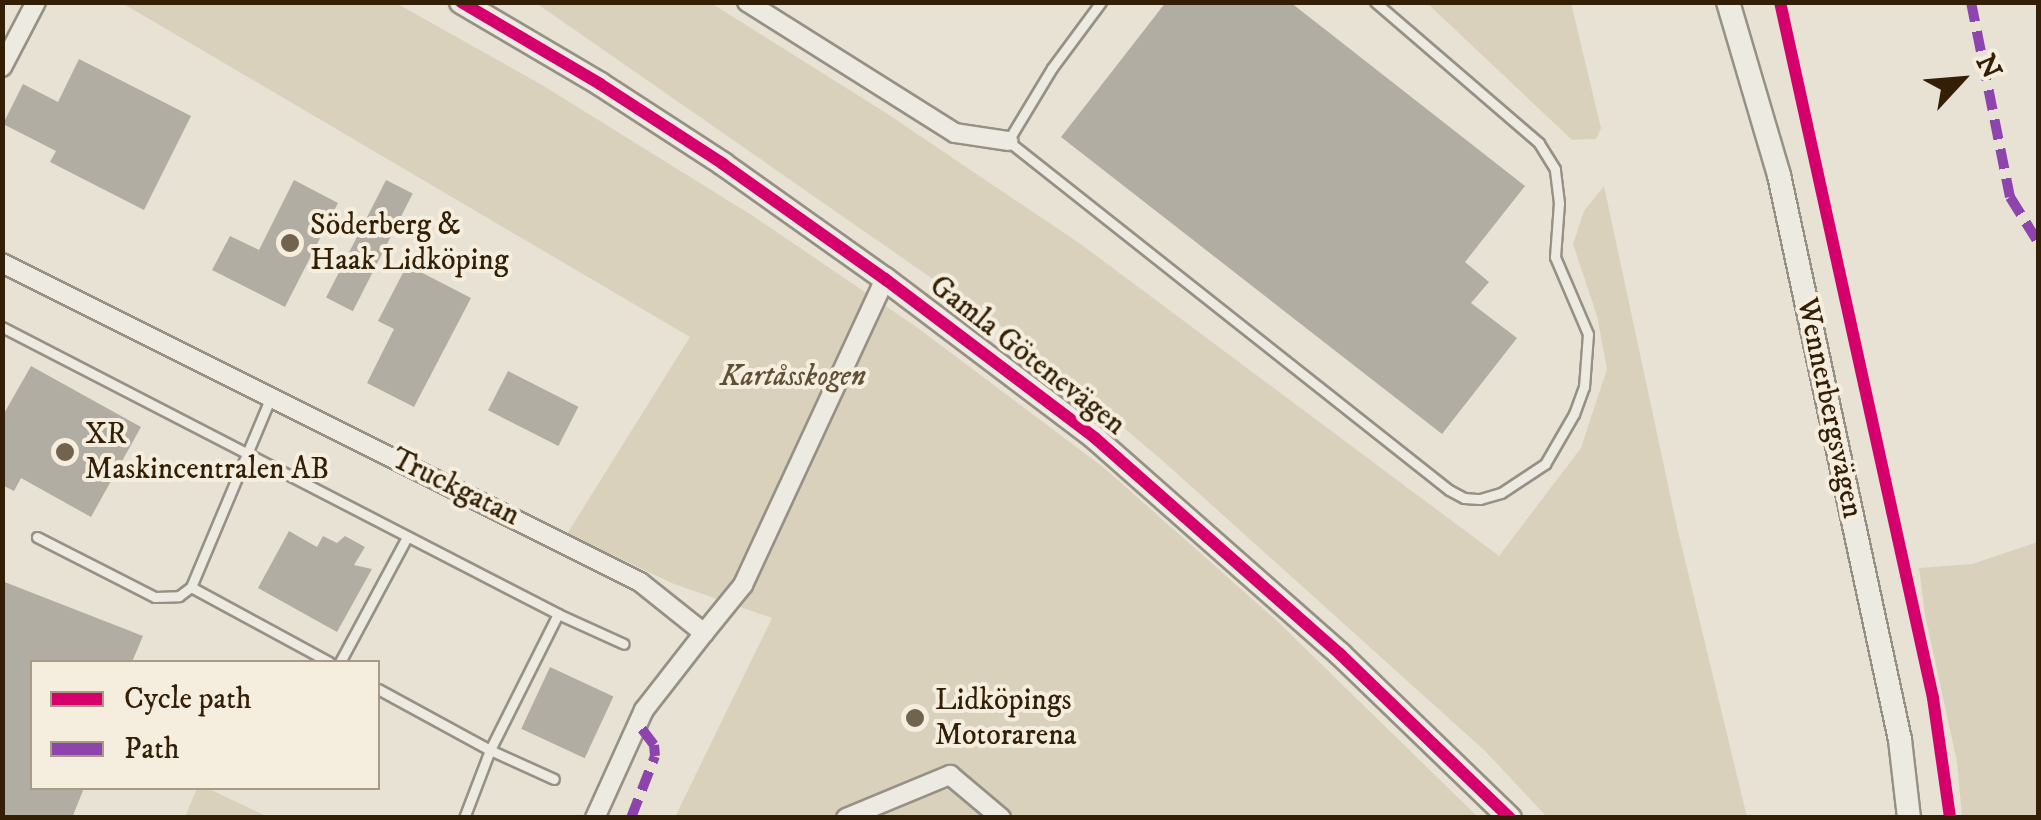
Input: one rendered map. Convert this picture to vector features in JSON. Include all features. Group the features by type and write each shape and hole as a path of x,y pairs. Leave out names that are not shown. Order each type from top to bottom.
{"street":[{"path":"2,67 36,2"},
{"name":"Gamla Götenevägen","path":"460,2 630,104 885,279 1095,438 1340,654 1510,818"},
{"path":"747,2 956,133 1008,141"},
{"name":"Wennerbergsvägen","path":"1728,2 1763,111 1786,210 1896,722 1910,818"},
{"name":"Truckgatan","path":"2,263 640,582 704,633"},
{"path":"595,818 644,710 742,585 885,279"},
{"path":"846,818 950,775 1001,818"}],"lane":[{"path":"1102,2 1052,68 1008,141 1449,490 1464,498 1501,493 1545,464 1559,444 1574,414 1588,362 1584,323 1555,257 1559,203 1555,168 1539,144 1375,2"},
{"path":"2,327 406,537 624,644"},
{"path":"37,537 155,597 179,596 191,587 271,397"},
{"path":"341,660 406,537"},
{"path":"191,587 325,660"},
{"path":"464,818 490,750 558,614"},
{"path":"380,690 490,750 554,779"}],"green space":[{"name":"Kartåsskogen","path":"122,3 396,3 542,85 753,216 918,328 1103,467 1276,620 1478,817 675,817 772,618 674,584 567,534 690,337"},
{"path":"536,3 711,3 886,113 1082,245 1499,556 1581,448 1607,369 1597,316 1573,244 1584,211 1604,186 1677,527 1747,817 1547,817 1485,751 1163,461 1019,339"},
{"path":"1427,3 1571,3 1601,128 1596,139 1572,140"},
{"path":"2038,542 2038,817 1962,817 1957,762 1925,615 1919,568 1972,564"},
{"path":"196,790 211,790 268,817 185,817"}],"building":[{"path":"1166,2 1290,2 1525,186 1465,262 1489,282 1471,303 1517,338 1442,434 1061,137"},
{"path":"79,59 191,116 144,210 50,162 56,151 3,124 23,84 58,102"},
{"name":"Söderberg & Haak Lidköping","path":"294,180 338,203 285,307 212,270 230,236 259,250"},
{"path":"386,180 413,194 353,311 326,298"},
{"path":"407,265 471,298 414,407 367,383 394,329 378,321"},
{"name":"XR Maskincentralen AB","path":"31,366 141,427 91,517 21,478 14,491 2,485 2,417"},
{"path":"508,371 578,407 558,446 488,410"},
{"path":"289,531 317,547 323,536 337,543 345,536 365,547 354,565 372,569 337,632 258,588"},
{"path":"2,581 143,636 133,660 30,660 30,790 83,790 72,818 2,818"},
{"path":"550,667 613,697 585,758 521,729"}],"marked path":[{"path":"1971,2 2010,197 2038,242"},
{"path":"631,818 655,756 654,745 638,724"}],"cycle path":[{"path":"461,2 600,84 723,164 885,279 1095,438 1340,654 1510,818"},
{"path":"1780,2 1933,698 1950,818"}],"place":[{"name":"Söderberg & Haak Lidköping","path":"290,243"},
{"name":"XR Maskincentralen AB","path":"65,452"},
{"name":"Lidköpings Motorarena","path":"915,718"}]}
